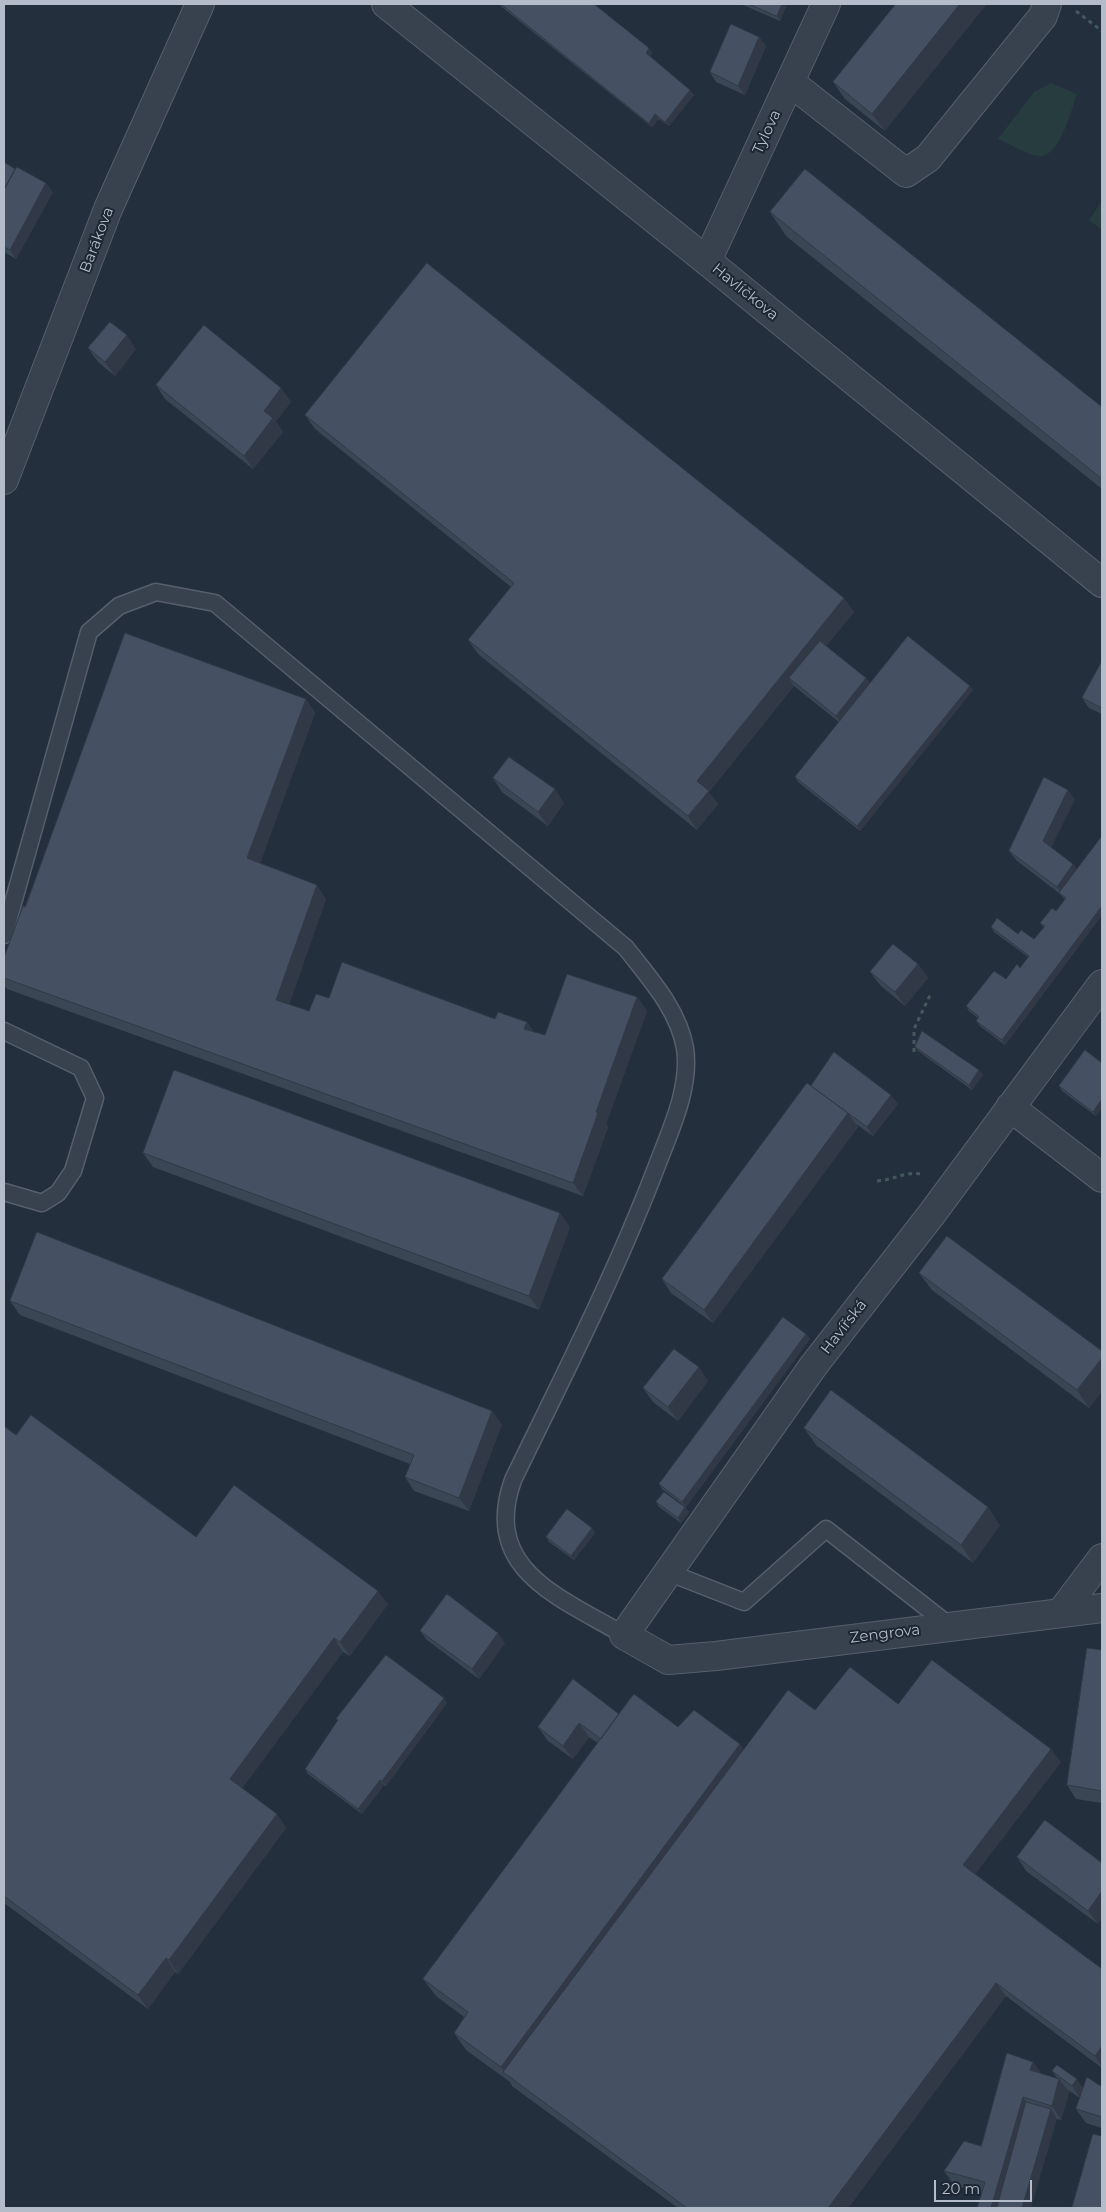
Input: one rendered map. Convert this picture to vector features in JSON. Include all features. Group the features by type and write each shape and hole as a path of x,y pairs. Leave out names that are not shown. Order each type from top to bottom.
{"street":[{"name":"Barákova","path":"4,480 108,209 200,4"},
{"name":"Havlíčkova","path":"386,4 707,261 1102,583"},
{"name":"Tylova","path":"707,261 826,4"},
{"path":"790,82 906,173 928,158 1043,16 1047,4"},
{"name":"Havířská","path":"624,1635 670,1573 814,1365 931,1215 1102,984"},
{"path":"1010,1107 1102,1178"},
{"path":"1062,1611 1102,1558"},
{"name":"Zengrova","path":"624,1635 668,1660 716,1656 1062,1611 1102,1608"}],"lane":[{"path":"4,935 89,632 119,606 156,592 215,603 626,948 666,1000 681,1028 685,1050 683,1089 671,1128 627,1242 513,1480 506,1500 504,1520 506,1538 514,1556 529,1575 558,1597 624,1635"},
{"path":"4,1031 81,1068 95,1098 73,1171 58,1193 42,1203 4,1192"},
{"path":"670,1573 744,1602 826,1529 950,1626"}],"path":[{"path":"914,1052 914,1030 931,993"},
{"path":"877,1182 892,1180 899,1174 912,1172 928,1176"}],"green space":[{"path":"1051,83 1077,94 1064,132 1053,150 1046,155 1033,155 998,139 1034,92"},
{"path":"1102,201 1102,230 1089,220"}],"building":[{"path":"501,4 594,4 649,48 646,53 690,90 665,122 655,114 649,123"},
{"path":"749,4 782,4 777,16"},
{"path":"896,4 960,4 872,114 833,82"},
{"path":"731,24 759,37 738,86 710,72"},
{"path":"4,162 15,169 4,190"},
{"path":"17,167 46,183 10,250 4,247 4,190"},
{"path":"805,169 1102,407 1102,479 770,212"},
{"path":"427,263 844,598 697,781 709,791 688,816 468,640 514,583 305,415"},
{"path":"110,322 127,335 105,362 88,348"},
{"path":"204,325 281,388 264,411 273,418 244,456 156,385"},
{"path":"125,633 306,699 247,858 317,885 276,1000 309,1011 316,994 329,998 342,962 495,1019 498,1012 527,1022 524,1029 545,1035 567,974 637,997 573,1183 4,978 4,957 23,906 25,907"},
{"path":"908,636 970,686 857,826 795,777"},
{"path":"820,641 866,678 836,716 789,678"},
{"path":"1102,661 1102,708 1082,698"},
{"path":"509,757 555,789 538,812 493,778"},
{"path":"1044,777 1068,790 1043,841 1073,864 1057,887 1009,851"},
{"path":"1102,836 1102,906 1002,1040 976,1021 979,1017 966,1006 994,971 1006,979 1017,964 1020,968 1029,956 991,927 997,918 1018,934 1021,930 1034,939 1045,926 1040,923 1052,908 1056,911 1066,898 1059,893"},
{"path":"893,944 918,964 895,992 870,972"},
{"path":"922,1031 979,1070 969,1085 915,1047"},
{"path":"1085,1050 1102,1063 1102,1099 1093,1112 1059,1086"},
{"path":"834,1052 891,1095 867,1127 811,1086"},
{"path":"174,1070 560,1213 529,1296 143,1153"},
{"path":"807,1083 848,1113 704,1310 662,1279"},
{"path":"37,1232 492,1411 459,1498 405,1477 414,1455 10,1301"},
{"path":"947,1236 1102,1351 1102,1358 1077,1390 919,1273"},
{"path":"783,1317 806,1334 682,1502 659,1484"},
{"path":"674,1349 699,1367 668,1407 643,1388"},
{"path":"831,1390 988,1507 961,1545 804,1428"},
{"path":"31,1415 196,1537 234,1485 378,1591 340,1642 334,1638 230,1779 277,1814 169,1960 166,1958 138,1995 4,1896 4,1426 16,1435"},
{"path":"664,1492 685,1507 678,1518 656,1502"},
{"path":"567,1509 592,1528 571,1556 546,1537"},
{"path":"447,1594 498,1633 472,1669 420,1631"},
{"path":"1087,1648 1102,1650 1102,1791 1067,1785"},
{"path":"386,1655 444,1698 382,1781 380,1780 358,1809 305,1769 338,1720 336,1719"},
{"path":"932,1660 1051,1749 963,1865 1102,1969 1102,2046 1095,2056 996,1983 828,2208 687,2208 503,2072 788,1690 815,1710 850,1667 898,1704"},
{"path":"573,1679 619,1714 601,1739 579,1723 563,1746 538,1727"},
{"path":"634,1694 678,1727 694,1710 740,1744 501,2067 454,2033 468,2012 423,1979"},
{"path":"1045,1820 1102,1863 1102,1891 1088,1911 1017,1857"},
{"path":"1007,2053 1033,2062 1030,2070 1059,2079 1052,2106 1023,2097 991,2208 977,2208 985,2182 944,2171 964,2141 981,2146"},
{"path":"1057,2065 1077,2079 1072,2086 1052,2071"},
{"path":"1087,2077 1102,2086 1102,2117 1076,2109"},
{"path":"1026,2102 1051,2109 1022,2208 997,2208"},
{"path":"1093,2134 1102,2136 1102,2208 1072,2208"}]}
